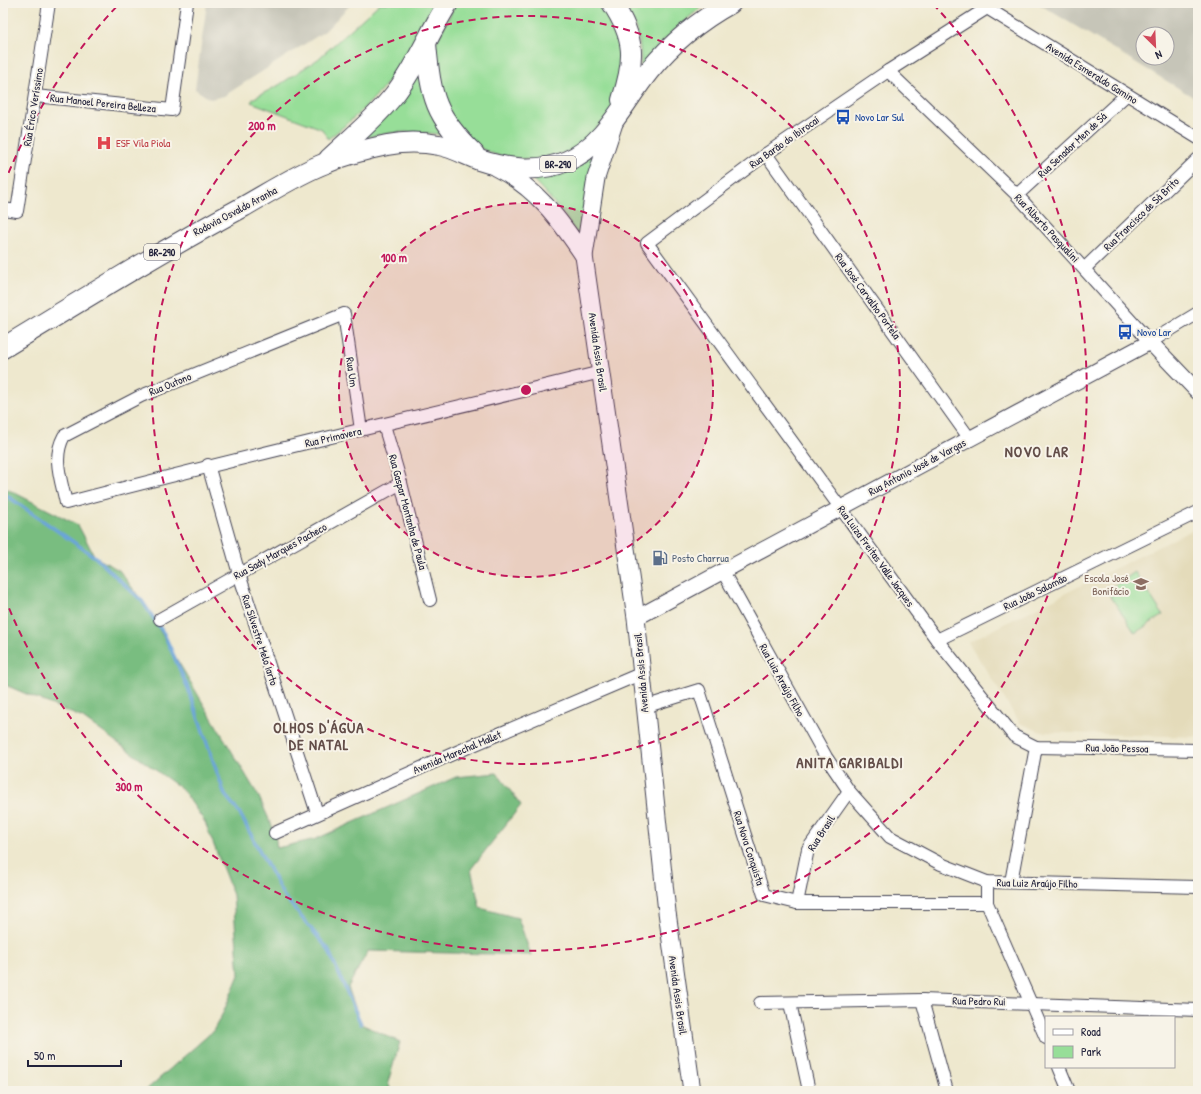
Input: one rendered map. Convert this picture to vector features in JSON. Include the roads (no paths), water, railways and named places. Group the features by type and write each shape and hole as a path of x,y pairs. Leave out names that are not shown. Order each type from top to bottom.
{"highway":[{"name":"BR-290","path":"325,163 373,119 395,94 426,44 448,3"},
{"path":"612,3 623,22 629,37 632,55 628,84 618,114"},
{"name":"BR-290","path":"325,163 389,144 414,143 440,145 479,160 502,166 532,169 549,167 568,161 590,147 600,138 649,71 669,48 694,28 731,3"},
{"path":"426,44 433,95 439,112 453,134 479,160"},
{"name":"Rodovia Osvaldo Aranha","path":"3,348 180,240 325,163"}],"main road":[{"name":"Avenida Assis Brasil","path":"618,114 596,178 584,256 636,618 640,674 667,912 692,1091"},
{"name":"Avenida Assis Brasil","path":"479,160 510,174 530,188 564,226 584,256"}],"street":[{"name":"Rua Érico Veríssimo","path":"3,209 17,211 49,3"},
{"name":"Rua Manoel Pereira Belleza","path":"35,96 172,110 188,3"},
{"name":"Rua Barão do Ibirocaí","path":"647,243 766,154 888,71 987,8"},
{"name":"Avenida Esmeraldo Gamino","path":"987,8 1198,138"},
{"name":"Rua Alberto Pasqualini","path":"888,71 1017,195 1085,268 1150,342 1198,392"},
{"name":"Rua Senador Men de Sá","path":"1017,195 1126,95"},
{"name":"Rua José Carvalho Portela","path":"766,154 970,439"},
{"name":"Rua Francisco de Sá Brito","path":"1085,268 1198,159"},
{"name":"Rua Luiza Freitas Valle Jacques","path":"647,243 937,640 1014,736 1036,747"},
{"name":"Rua Antonio José de Vargas","path":"636,618 722,570 1150,342 1198,313"},
{"name":"Rua Um","path":"344,314 361,430"},
{"name":"Rua Outono","path":"66,503 57,462 59,446 64,436 141,396 344,314"},
{"name":"Rua Primavera","path":"66,503 208,465 384,425 601,372"},
{"name":"Rua Gaspar Montanha de Paula","path":"384,425 401,483 430,600"},
{"name":"Rua Silvestre Melo Iarto","path":"208,465 239,574 317,813"},
{"name":"Rua Sady Marques Pacheco","path":"160,618 401,483"},
{"name":"Rua João Salomão","path":"937,640 1198,512"},
{"name":"Rua Luiz Araújo Filho","path":"722,570 818,744 849,791 890,837 941,864 987,882 1198,887"},
{"name":"Avenida Marechal Mallet","path":"275,833 317,813 640,674"},
{"name":"Rua Nova Conquista","path":"644,707 699,690 764,895 797,903 987,903"},
{"name":"Rua João Pessoa","path":"1036,747 1198,750"},
{"path":"1011,882 1036,747"},
{"name":"Rua Brasil","path":"797,903 808,849 849,791"},
{"path":"987,882 987,903 1045,1036"},
{"path":"922,1000 947,1091"},
{"name":"Rua Pedro Rui","path":"760,1003 922,1000 1198,1010"},
{"path":"790,1003 809,1091"},
{"path":"1059,1068 1069,1091"}],"waterway":[{"path":"3,493 95,557 142,601 164,634 188,688 225,795 239,812 283,895 328,949 361,1024"}],"place":[{"name":"Novo Lar Sul","path":"843,117"},
{"name":"ESF Vila Piola","path":"104,143"},
{"name":"Novo Lar","path":"1125,332"},
{"name":"Posto Charrua","path":"660,558"},
{"name":"Escola José Bonifácio","path":"1141,584"}],"district":[{"name":"NOVO LAR","path":"1037,452"},
{"name":"OLHOS D'ÁGUA DE NATAL","path":"319,736"},
{"name":"ANITA GARIBALDI","path":"850,763"}]}
